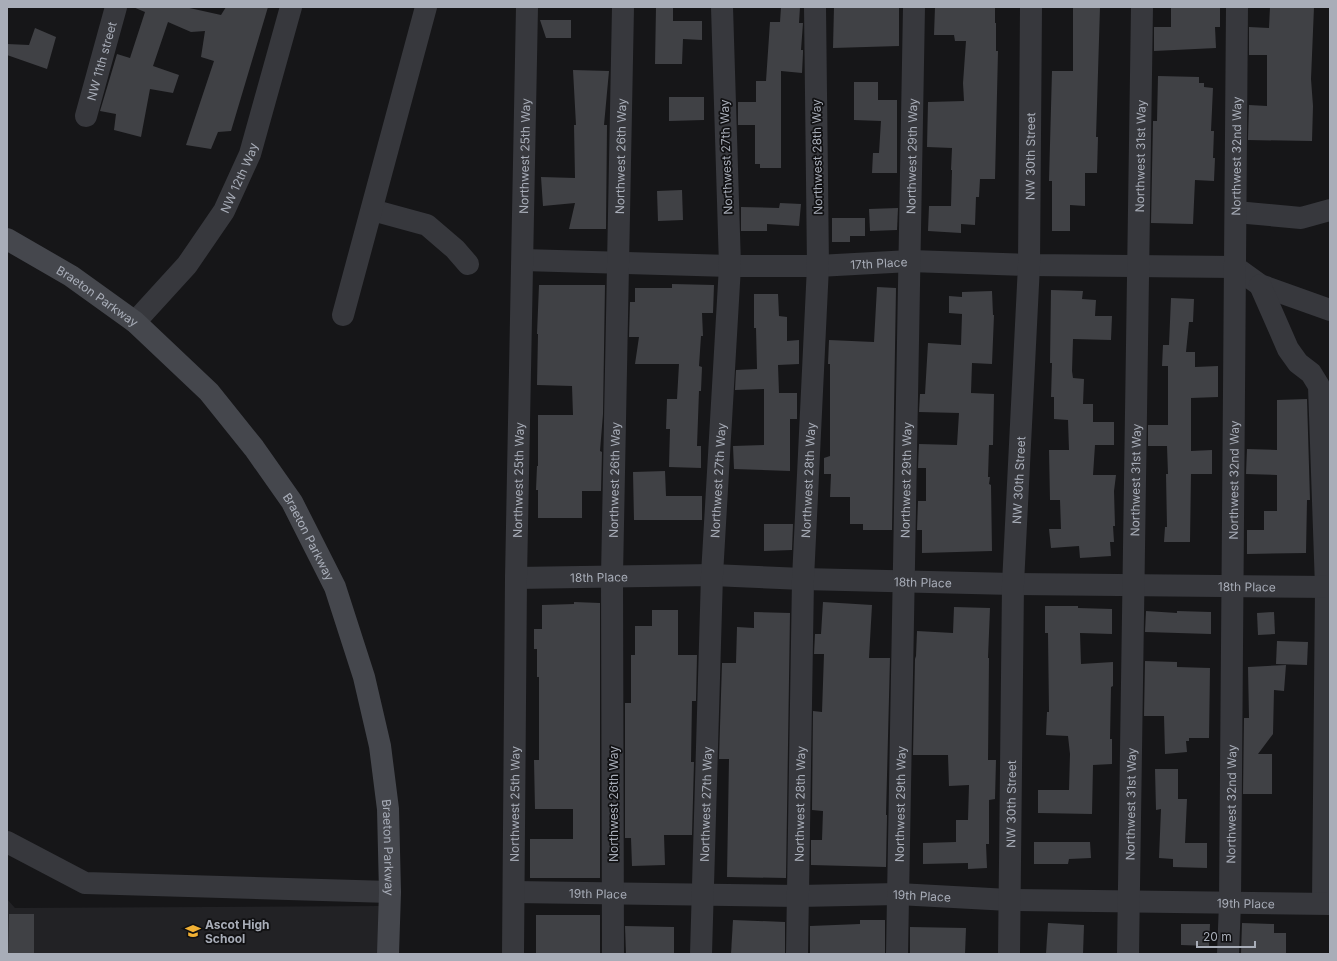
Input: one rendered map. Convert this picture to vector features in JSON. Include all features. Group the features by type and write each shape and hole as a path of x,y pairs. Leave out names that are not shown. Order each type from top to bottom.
{"street":[{"name":"NW 11th street","path":"86,116 116,7"},
{"name":"NW 12th Way","path":"135,322 187,265 224,211 250,154 291,7"},
{"path":"344,315 426,7"},
{"name":"Northwest 25th Way","path":"513,954 516,578 527,7"},
{"name":"Northwest 26th Way","path":"613,954 612,576 623,7"},
{"name":"Northwest 27th Way","path":"701,954 704,894 712,575 730,266 722,7"},
{"name":"Northwest 28th Way","path":"796,954 803,579 818,266 815,7"},
{"name":"Northwest 29th Way","path":"897,954 914,7"},
{"name":"NW 30th Street","path":"1009,954 1013,584 1029,265 1031,7"},
{"name":"Northwest 31st Way","path":"1128,954 1142,7"},
{"name":"Northwest 32nd Way","path":"1228,954 1230,903 1237,7"},
{"path":"372,210 427,224 455,249 468,264"},
{"path":"1236,212 1301,218 1330,210"},
{"name":"Braeton Parkway","path":"7,239 71,276 135,322 209,392 254,448 292,502 335,587 364,677 380,746 388,809 390,892 388,954"},
{"name":"17th Place","path":"523,260 730,266 818,266 910,261 1029,265 1235,267"},
{"path":"1235,267 1260,285 1330,310"},
{"path":"1260,285 1288,350 1298,362 1311,373 1319,386 1328,587 1327,903"},
{"name":"18th Place","path":"516,578 712,575 803,579 1013,584 1328,587"},
{"path":"7,842 85,883 390,892"},
{"name":"19th Place","path":"514,892 798,896 898,894 1009,900 1327,903"}],"shaded area":[{"name":"Ascot High School","path":"7,899 15,908 380,906 378,954 7,954"}],"building":[{"path":"133,7 185,7 221,15 226,7 268,7 231,131 218,132 211,149 186,145 214,61 201,57 205,31 191,32 168,22 153,66 179,75 173,93 150,89 141,137 114,130 116,114 100,111 117,54 130,58 145,12"},
{"path":"656,7 673,7 673,21 702,21 702,40 683,39 682,64 655,64"},
{"path":"781,7 800,7 799,23 803,23 801,50 803,50 802,73 781,71 781,168 760,168 760,164 755,164 755,125 738,125 738,102 756,102 756,81 766,81 770,22 780,22"},
{"path":"834,7 899,7 899,46 833,48"},
{"path":"935,7 995,7 996,51 998,51 995,179 980,179 979,197 976,197 975,225 961,224 961,233 928,231 929,206 951,206 952,148 927,147 928,102 964,101 963,83 966,41 955,41 954,35 934,35"},
{"path":"1073,7 1100,7 1096,137 1098,137 1097,173 1085,173 1085,206 1070,205 1070,231 1052,231 1052,181 1049,181 1052,71 1073,71"},
{"path":"1171,7 1220,7 1220,27 1215,27 1216,48 1154,51 1154,27 1171,27"},
{"path":"1270,7 1314,7 1311,79 1313,106 1312,141 1248,140 1249,105 1267,106 1267,55 1249,55 1249,27 1269,28"},
{"path":"540,20 571,20 571,38 546,38"},
{"path":"35,28 56,37 47,69 7,55 7,44 29,45"},
{"path":"573,70 609,71 604,125 607,125 606,229 569,229 575,203 543,206 541,177 575,178 574,125 576,125"},
{"path":"1158,76 1199,77 1199,83 1204,83 1204,87 1213,88 1211,131 1214,131 1214,181 1195,180 1193,224 1151,223 1153,121 1157,121"},
{"path":"854,82 878,82 878,100 897,100 897,173 872,173 873,153 879,153 881,121 854,120"},
{"path":"669,97 704,97 704,120 669,121"},
{"path":"682,190 683,220 658,221 657,191"},
{"path":"780,203 801,204 799,226 767,224 767,231 741,231 741,207 779,208"},
{"path":"898,208 897,230 870,231 869,209"},
{"path":"832,218 865,218 865,236 850,236 850,242 832,242"},
{"path":"672,284 714,285 713,313 702,313 703,336 701,336 699,366 702,367 701,391 699,391 697,446 701,446 701,468 669,467 670,429 666,429 667,399 677,399 679,364 635,364 639,337 629,337 630,302 635,302 635,288 672,288"},
{"path":"539,285 605,285 603,414 600,451 602,452 601,491 582,491 582,518 538,518 538,490 536,490 538,466 538,415 573,415 572,386 537,385"},
{"path":"877,287 896,288 892,530 863,530 863,524 850,524 850,497 830,497 831,474 824,474 824,458 830,456 830,364 828,364 829,340 874,342"},
{"path":"1051,290 1083,291 1082,299 1096,300 1095,316 1112,316 1111,340 1073,339 1072,371 1073,378 1084,379 1083,404 1093,404 1093,422 1114,422 1114,445 1095,445 1093,475 1116,475 1114,491 1115,526 1113,526 1114,542 1110,542 1111,556 1080,558 1079,546 1051,548 1049,529 1061,529 1060,500 1050,500 1049,450 1069,450 1068,420 1054,419 1054,397 1051,397"},
{"path":"992,291 994,315 992,364 972,363 971,393 994,394 993,445 989,445 988,477 990,477 989,484 991,485 992,551 922,553 922,530 917,530 918,501 926,501 926,468 918,468 919,444 957,445 959,413 919,412 920,394 925,394 928,343 961,345 962,314 949,313 949,296 962,297 962,292"},
{"path":"754,294 778,294 779,316 787,317 787,341 799,340 799,364 778,365 779,393 797,393 797,419 790,419 790,471 734,469 733,446 764,445 764,389 735,390 736,370 757,369 756,328 754,328"},
{"path":"1171,298 1194,299 1193,322 1189,322 1186,352 1195,352 1195,367 1218,366 1218,397 1191,398 1191,451 1212,450 1212,474 1191,474 1190,542 1164,542 1165,527 1167,527 1167,446 1148,446 1148,425 1168,425 1168,366 1162,366 1163,345 1169,345"},
{"path":"1307,399 1310,500 1307,500 1306,553 1247,554 1247,530 1264,530 1264,511 1277,511 1277,475 1246,474 1247,449 1277,450 1277,400"},
{"path":"665,471 666,496 702,496 702,520 634,520 633,472"},
{"path":"764,524 793,524 792,550 764,551"},
{"path":"574,602 600,603 600,878 530,878 530,839 573,839 573,809 535,809 534,760 539,760 539,677 537,677 537,649 534,649 534,629 542,629 542,605 574,604"},
{"path":"823,602 872,605 869,658 890,658 886,867 811,865 811,840 822,840 823,811 812,810 813,711 822,712 824,654 814,654 815,634 821,634"},
{"path":"1045,606 1078,606 1078,608 1112,609 1112,634 1080,633 1081,664 1113,662 1110,739 1112,739 1112,764 1093,765 1092,814 1038,813 1038,790 1069,790 1070,754 1068,736 1046,735 1047,712 1049,712 1048,633 1045,633"},
{"path":"954,607 990,608 988,658 988,760 996,760 995,799 989,800 989,844 986,844 987,868 968,869 968,863 923,864 923,843 956,842 956,820 968,820 969,785 949,786 948,755 913,755 917,631 953,633"},
{"path":"652,610 678,610 678,655 697,655 696,701 692,701 691,762 694,762 692,835 664,835 665,865 632,866 631,838 625,838 625,703 631,703 631,655 635,655 635,626 652,626"},
{"path":"1146,611 1177,613 1177,611 1211,612 1211,634 1145,632"},
{"path":"754,612 790,613 786,878 727,877 729,759 719,759 722,663 736,663 737,627 754,628"},
{"path":"1274,612 1275,634 1258,635 1257,613"},
{"path":"1277,641 1308,642 1307,665 1276,664"},
{"path":"1145,661 1177,662 1177,667 1210,668 1209,738 1189,738 1189,741 1186,741 1187,752 1165,754 1164,716 1144,716"},
{"path":"1286,665 1284,691 1274,690 1273,734 1258,754 1272,754 1272,794 1243,794 1244,718 1249,718 1248,667"},
{"path":"1155,769 1178,769 1178,799 1187,799 1185,843 1207,843 1207,868 1173,867 1173,859 1159,858 1161,809 1156,810"},
{"path":"1034,842 1090,842 1091,858 1069,859 1068,864 1034,864"},
{"path":"9,914 34,914 34,954 8,954"},
{"path":"536,915 600,915 600,954 536,954"},
{"path":"733,920 785,922 785,954 731,954"},
{"path":"860,920 885,920 885,954 810,954 810,926 860,924"},
{"path":"1048,923 1084,925 1083,954 1046,954"},
{"path":"1242,923 1274,924 1274,933 1286,933 1286,954 1241,954"},
{"path":"1181,924 1210,924 1209,946 1181,945"},
{"path":"625,926 674,927 674,954 626,954"},
{"path":"910,927 966,928 965,954 910,954"}],"place":[{"name":"Ascot High School","path":"193,931"}]}
